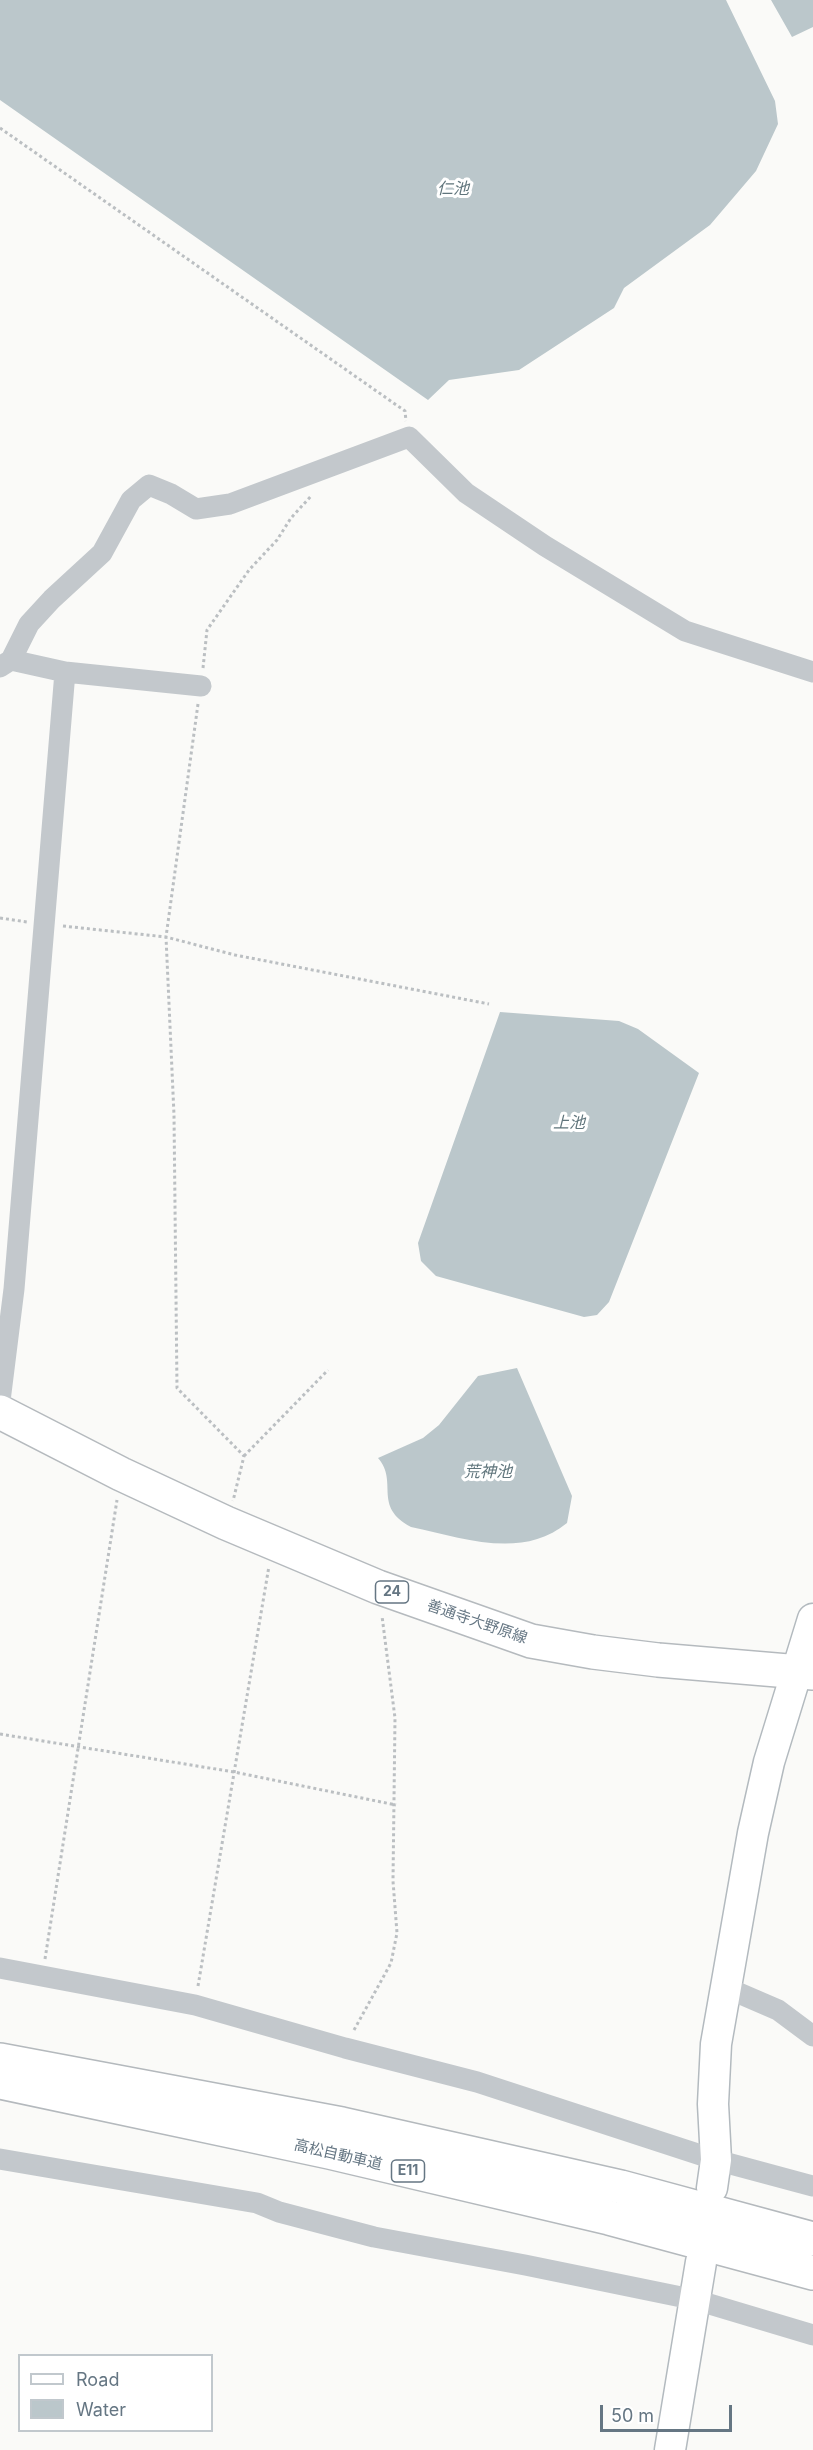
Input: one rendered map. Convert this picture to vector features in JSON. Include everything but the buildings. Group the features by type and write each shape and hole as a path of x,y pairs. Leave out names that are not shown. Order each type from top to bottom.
{"main road":[{"name":"善通寺大野原線","path":"0,1412 121,1474 226,1523 378,1587 531,1641 658,1660 805,1672"},
{"name":"高松自動車道","path":"0,2060 342,2124 621,2187 813,2239"},
{"name":"高松自動車道","path":"0,2082 340,2155 609,2218 813,2273"}],"street":[{"path":"201,686 65,672 5,663 29,624 52,599 102,553 131,500 149,485 171,494 196,509 230,504 409,437 466,493 546,546 685,631 813,672"},
{"path":"0,1401 14,1289 65,672"},
{"path":"714,2174 713,2104 716,2044 753,1833 769,1762 805,1672 813,1619"},
{"path":"0,1968 195,2005 345,2048 477,2082 714,2174 813,2186"},
{"path":"727,1988 778,2010 813,2036"},
{"path":"0,2159 257,2203 279,2212 374,2237 696,2300 813,2335"},
{"path":"670,2450 701,2262"}],"path":[{"path":"0,128 405,411 409,437"},
{"path":"244,1456 177,1388 174,1115 166,937 207,630 249,570 277,540 291,518 312,494"},
{"path":"0,918 166,937 235,955 489,1004"},
{"path":"226,1523 244,1456 328,1370"},
{"path":"42,1976 121,1474"},
{"path":"195,2005 273,1541"},
{"path":"345,2048 391,1963 397,1933 393,1881 396,1805 395,1718 378,1587"},
{"path":"0,1734 234,1772 396,1805"}],"water":[{"name":"仁池","path":"0,0 726,0 775,101 778,124 756,171 710,225 624,288 614,308 519,370 449,380 428,400 0,100"},
{"path":"771,0 813,0 813,27 792,37"},
{"name":"上池","path":"500,1012 619,1021 638,1029 699,1073 609,1302 597,1315 584,1317 436,1276 421,1261 418,1243"},
{"name":"荒神池","path":"517,1368 572,1496 567,1523 550,1534 531,1541 492,1543 411,1527 399,1519 392,1511 387,1476 378,1458 423,1438 439,1425 478,1376"}]}
